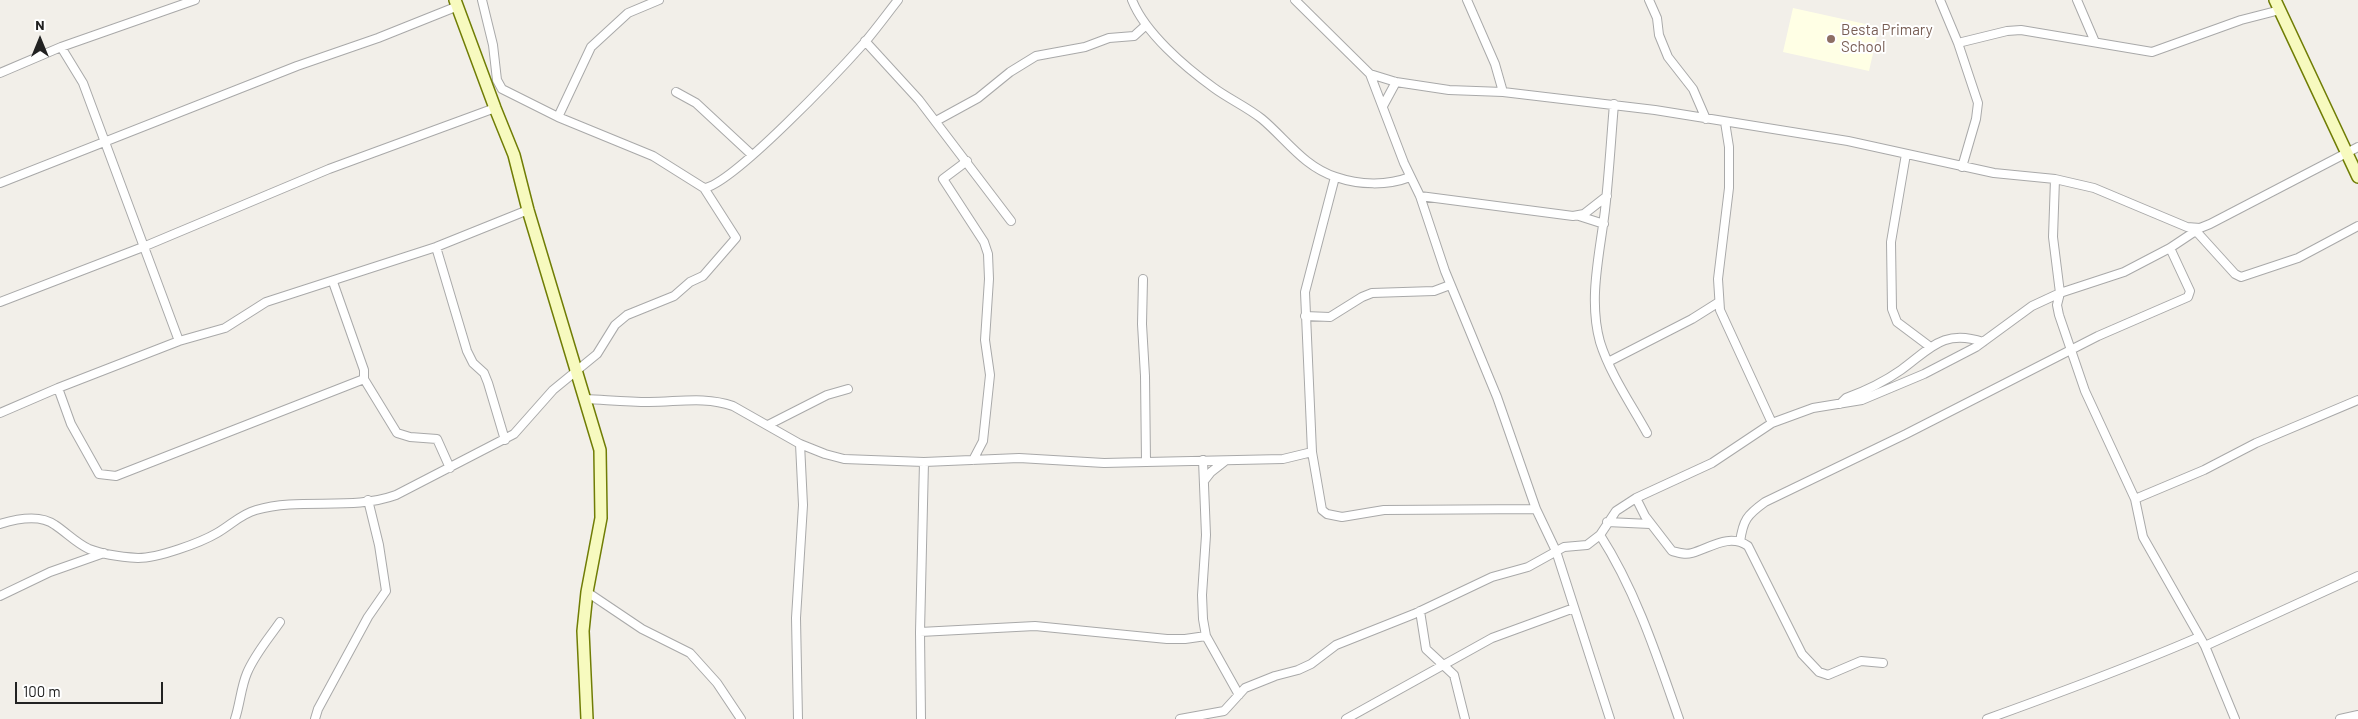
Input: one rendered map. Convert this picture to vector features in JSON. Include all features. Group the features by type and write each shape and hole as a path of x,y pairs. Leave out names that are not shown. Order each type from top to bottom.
{"street":[{"path":"0,73 61,47 182,2 194,0"},
{"path":"0,524 25,519 40,519 56,526 76,542 104,554 140,558 160,555 216,534 245,514 258,509 292,504 382,500 396,495 505,440 521,427 553,390 597,354 615,325 627,315 674,296 690,282 703,276 736,238 704,188 654,156 558,117 510,93 499,85 493,45 482,0"},
{"path":"558,117 592,47 620,19 659,0"},
{"path":"704,188 714,185 738,168 826,83 865,41 898,0"},
{"path":"1132,0 1145,26 1213,87 1261,118 1293,150 1314,166 1335,177 1390,184 1410,178"},
{"path":"1295,0 1370,74 1410,178 1420,196 1430,232 1450,285 1497,397 1536,509 1556,550 1610,719"},
{"path":"1467,0 1495,64 1503,92"},
{"path":"1649,0 1657,18 1659,35 1668,57 1693,89 1706,118"},
{"path":"1940,0 1958,43 1978,103 1976,119 1962,167"},
{"path":"2077,0 2095,42"},
{"path":"0,183 297,66 378,38 457,3 494,108 514,155 528,210 600,450 601,518 587,592 583,631 587,719"},
{"path":"1958,43 2014,30 2152,52 2278,5 2358,177"},
{"path":"936,122 978,98 1010,72 1036,56 1046,52 1085,48 1109,38 1134,36 1145,26"},
{"path":"865,41 936,122 1010,221"},
{"path":"61,47 83,83 179,341"},
{"path":"1370,74 1396,82 1449,90 1503,92 1614,104 1816,135 1962,167 1994,173 2055,179 2094,188 2176,224 2198,229 2235,274 2241,276 2247,276 2298,258 2358,226"},
{"path":"1382,106 1396,82"},
{"path":"676,92 696,103 752,154"},
{"path":"1614,104 1607,196 1595,287 1594,315 1600,343 1608,362 1647,433"},
{"path":"0,302 143,247 329,169 494,108"},
{"path":"1725,122 1729,147 1729,188 1718,279 1721,317 1757,387 1772,423"},
{"path":"1180,719 1224,711 1253,684 1311,664 1336,645 1420,611 1492,577 1528,566 1556,550 1564,547 1587,545 1600,535 1616,511 1636,498 1712,463 1772,423 1813,408 1852,404 1871,398 1948,363 1983,342 2019,313 2060,293 2124,272 2170,248 2198,229 2358,146"},
{"path":"1906,154 1891,242 1892,309 1897,322 1929,346"},
{"path":"966,161 943,179 984,242 988,254 989,280 986,340 990,376 983,441 973,460"},
{"path":"1335,177 1304,292 1312,452 1319,502 1322,510 1327,514 1342,517 1384,510 1536,509"},
{"path":"2055,179 2053,237 2060,293 2058,310 2071,350 2089,400 2135,499 2143,536 2205,646 2235,719"},
{"path":"1420,196 1579,216 1604,224"},
{"path":"1579,216 1607,196"},
{"path":"0,413 58,388 179,341 225,328 271,300 333,282 436,247 528,210"},
{"path":"436,247 467,351 472,363 484,372 505,440"},
{"path":"1740,542 1743,522 1750,513 1765,502 2098,336 2190,296 2170,248"},
{"path":"1143,280 1142,324 1146,376 1146,462"},
{"path":"333,282 364,370 364,379 397,433 410,437 437,439 450,468"},
{"path":"1305,316 1335,316 1362,296 1434,291 1450,285"},
{"path":"1608,362 1692,319 1719,302"},
{"path":"1840,404 1901,370 1929,346 1956,338 1983,342"},
{"path":"58,388 71,424 96,471 99,474 116,476 364,379"},
{"path":"768,425 827,395 848,390"},
{"path":"586,399 649,402 707,399 733,406 800,444 834,457 924,462 1019,458 1104,463 1283,459 1312,452"},
{"path":"2135,499 2358,400"},
{"path":"798,719 796,618 803,504 800,444"},
{"path":"1203,460 1206,535 1202,596 1203,619 1206,636 1239,695"},
{"path":"1204,481 1211,472 1227,460"},
{"path":"921,719 920,632 924,462"},
{"path":"1636,498 1650,524 1672,551 1683,554 1691,553 1720,542 1740,542 1750,549 1802,654 1819,672 1828,674 1861,661 1884,663"},
{"path":"315,719 318,709 368,617 386,591 379,545 368,500"},
{"path":"1607,522 1650,524"},
{"path":"1600,535 1612,554 1637,606 1679,719"},
{"path":"0,596 50,572 104,554"},
{"path":"2205,646 2358,576"},
{"path":"587,592 642,629 690,653 717,683 741,719"},
{"path":"1346,719 1492,638 1574,608"},
{"path":"1420,611 1426,649 1445,665 1455,677 1465,719"},
{"path":"235,719 242,700 247,673 262,646 280,622"},
{"path":"920,632 1035,626 1167,639 1206,636"},
{"path":"1987,719 2088,683 2199,637"},
{"path":"2340,719 2358,715"}],"shaded area":[{"name":"Besta Primary School","path":"1793,8 1879,27 1869,71 1783,52"}],"place":[{"name":"Besta Primary School","path":"1831,39"}]}
